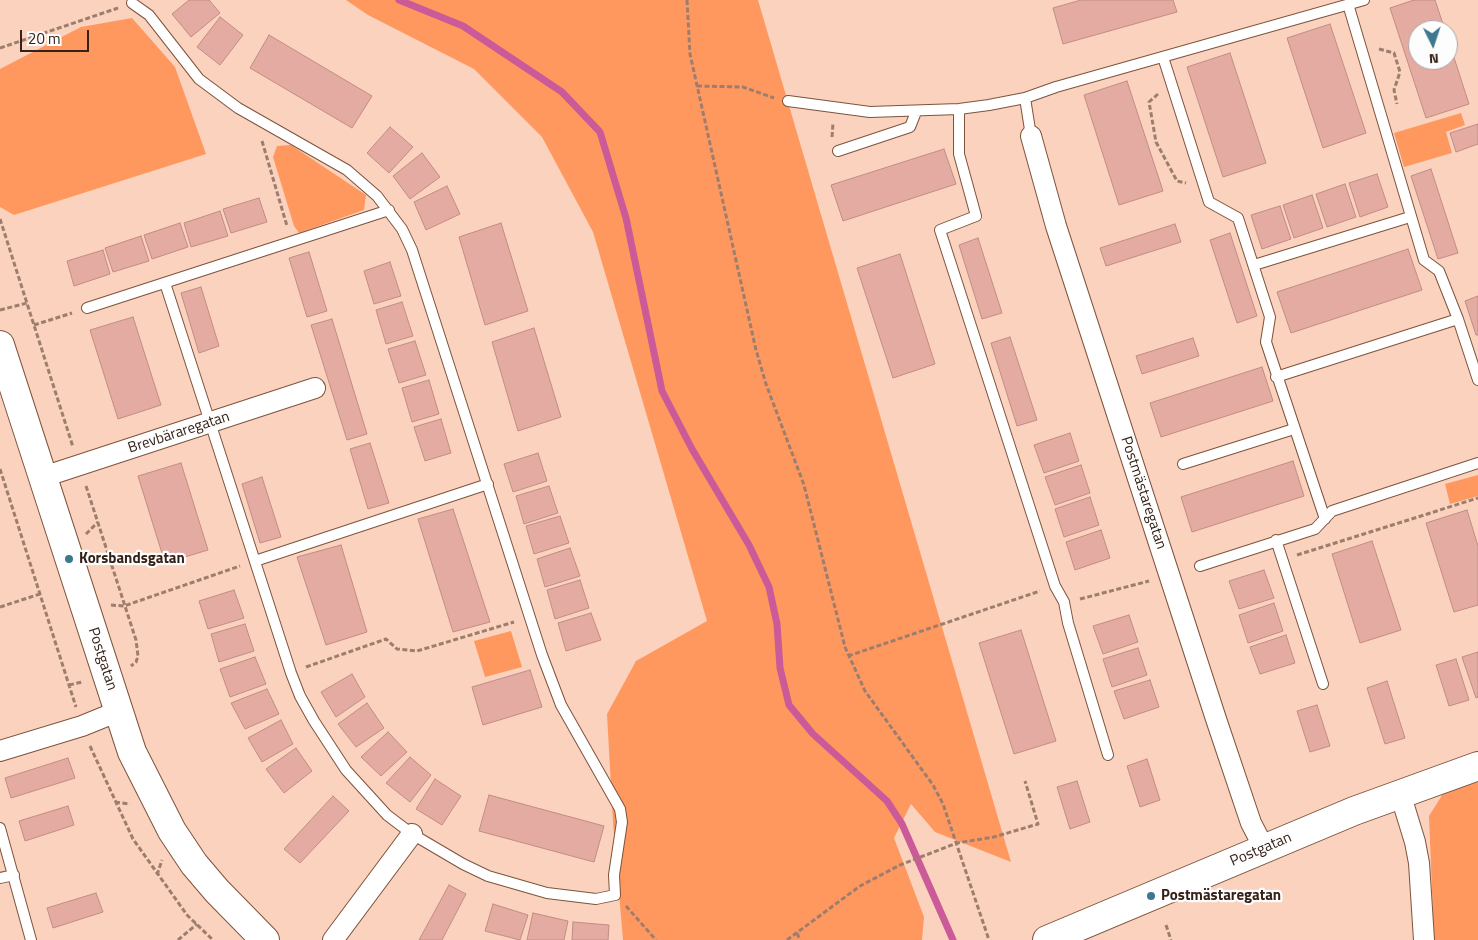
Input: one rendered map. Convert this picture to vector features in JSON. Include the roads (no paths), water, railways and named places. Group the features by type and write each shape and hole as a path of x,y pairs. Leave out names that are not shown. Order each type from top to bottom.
{"street":[{"name":"Postmästaregatan","path":"1031,136 1056,226 1250,822 1264,848"},
{"name":"Postgatan","path":"0,345 132,752 172,831 194,864 216,891 265,940"},
{"name":"Brevbäraregatan","path":"43,477 315,388"},
{"path":"0,751 82,726 119,711"},
{"name":"Postgatan","path":"1048,940 1264,848 1400,793 1478,766"},
{"path":"1400,793 1415,842 1419,863 1424,940"},
{"path":"333,940 412,834"}],"lane":[{"path":"788,101 870,112 916,112 959,109 1025,98 1364,0"},
{"path":"132,4 149,15 199,79 255,118 347,170 389,210 402,230 412,250 530,618 561,705 620,809 622,822 614,875 615,895 596,900 571,898 516,885 463,864 412,834 387,815 346,770 314,721 300,696 291,673 165,283"},
{"path":"1348,4 1424,260 1439,271 1476,369 1478,380"},
{"path":"1162,57 1209,202 1238,218 1270,316 1266,342 1276,377 1325,519"},
{"path":"1025,98 1031,136"},
{"path":"959,109 959,154 976,216 940,230 1054,586 1064,602 1068,623 1108,755"},
{"path":"838,151 910,127 916,112"},
{"path":"87,308 389,210"},
{"path":"1254,265 1410,217"},
{"path":"1276,377 1458,319"},
{"path":"1183,464 1294,430"},
{"path":"1200,566 1315,529 1332,511 1478,464"},
{"path":"255,561 488,484"},
{"path":"1276,540 1323,684"},
{"path":"0,828 31,940"},
{"path":"0,878 14,875"}],"waterway":[{"path":"399,0 463,26 562,92 600,132 626,218 662,391 692,449 749,545 769,587 777,624 780,668 789,705 813,734 887,801 902,824 953,940"}],"place":[{"name":"Korsbandsgatan","path":"69,559"},
{"name":"Postmästaregatan","path":"1151,896"}]}
